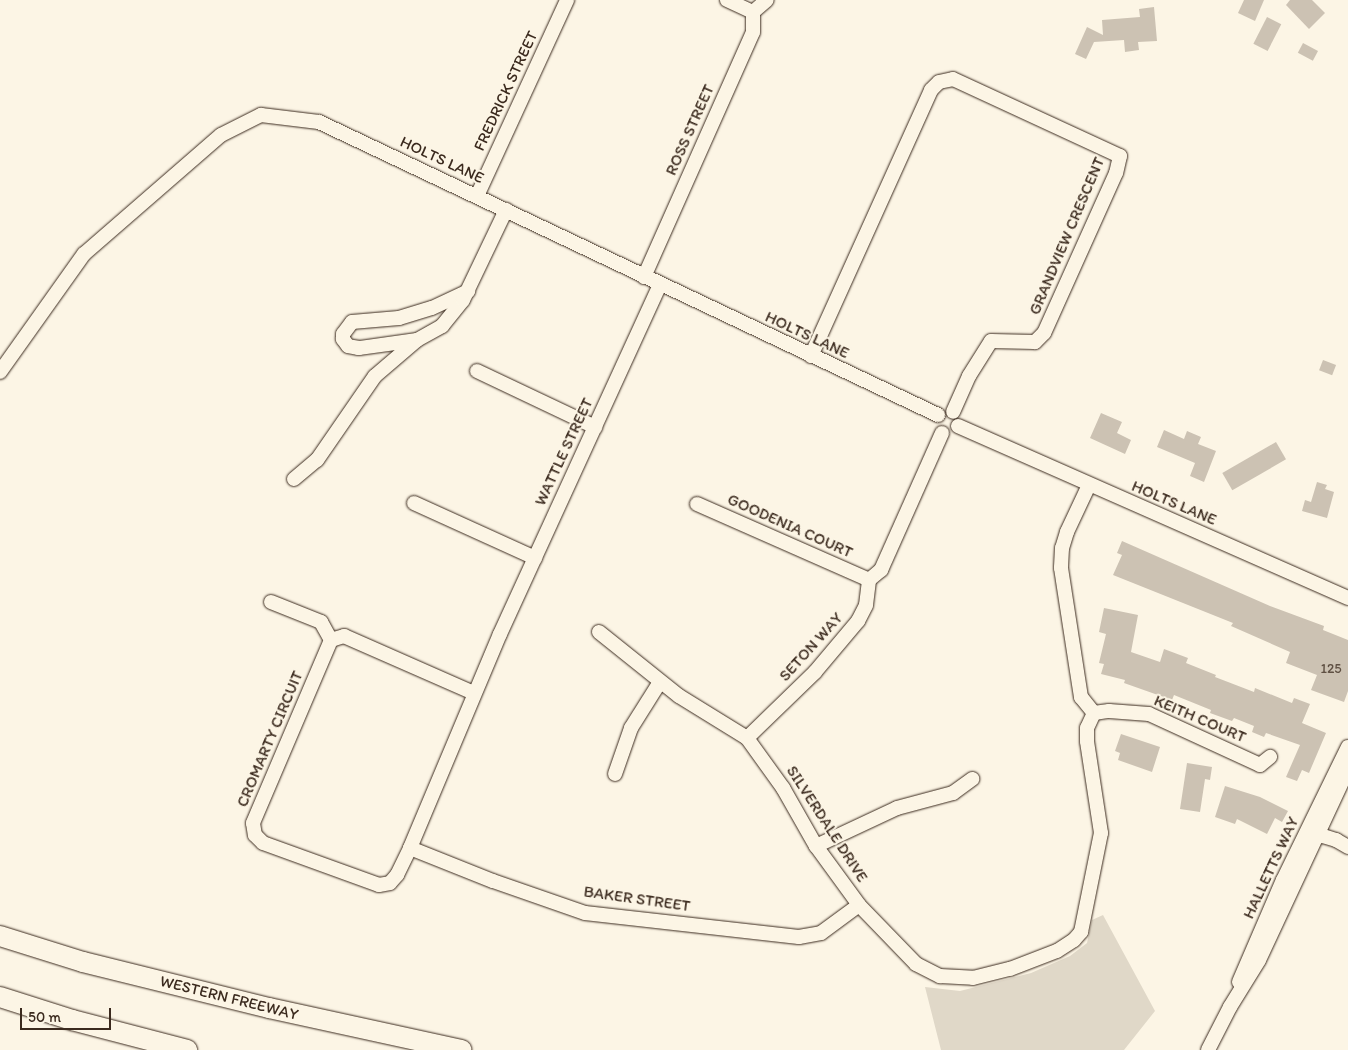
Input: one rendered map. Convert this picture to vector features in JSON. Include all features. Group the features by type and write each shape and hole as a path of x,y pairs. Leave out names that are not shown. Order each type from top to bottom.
{"highway":[{"name":"WESTERN FREEWAY","path":"0,936 84,962 269,1008 450,1049"},
{"path":"0,997 72,1020 187,1050"}],"street":[{"name":"FREDRICK STREET","path":"477,196 567,0"},
{"path":"727,0 753,12 767,0"},
{"name":"ROSS STREET","path":"644,278 753,32 753,12"},
{"name":"GRANDVIEW CRESCENT","path":"811,356 931,90 939,82 953,79 1120,156 1116,173 1044,333 1035,342 991,341 969,376 953,412"},
{"name":"HOLTS LANE","path":"0,372 84,254 221,135 261,115 319,122 477,196 644,278 938,415"},
{"path":"294,479 317,460 375,376 417,340 442,326 468,291 506,210"},
{"name":"WATTLE STREET","path":"500,634 660,284"},
{"path":"417,340 358,348 348,346 343,339 343,334 352,322 400,318 432,308 468,291"},
{"path":"477,371 595,427"},
{"path":"945,411 953,412 958,418 958,426 954,433 942,433 936,425 938,415 945,411"},
{"name":"HOLTS LANE","path":"958,426 1348,598"},
{"path":"869,580 881,570 942,433"},
{"path":"1089,485 1067,532 1062,548 1061,568 1082,698 1094,713"},
{"path":"414,503 535,558"},
{"name":"GOODENIA COURT","path":"697,504 869,580"},
{"name":"SETON WAY","path":"747,738 815,672 858,621 866,605 869,580"},
{"path":"271,602 321,622 331,640 344,636 474,694"},
{"name":"SILVERDALE DRIVE","path":"599,632 679,696 747,738 783,788 816,846 859,905 916,964 940,976 973,978 1010,969 1057,951 1074,940 1080,932 1101,833 1087,741 1087,728 1094,713"},
{"name":"CROMARTY CIRCUIT","path":"331,640 253,823 255,835 263,843 379,885 390,883 397,875 500,634"},
{"path":"615,774 632,728 660,682"},
{"name":"KEITH COURT","path":"1094,713 1109,711 1149,714 1263,766"},
{"name":"HALLETTS WAY","path":"1230,1007 1246,960 1348,747"},
{"name":"HALLETTS WAY","path":"1208,1050 1230,1007 1259,960 1348,769"},
{"path":"816,846 897,808 953,793 972,779"},
{"path":"1303,838 1318,836 1336,840 1348,847"},
{"name":"BAKER STREET","path":"410,848 493,881 585,912 799,937 821,933 859,905"}],"shaded area":[{"path":"1103,915 1155,1011 1124,1050 941,1050 925,987 960,991 1031,973 1070,956 1087,943 1092,920"}],"building":[{"path":"1244,0 1264,0 1255,21 1238,13"},
{"path":"1290,0 1312,0 1325,13 1309,29 1286,5"},
{"path":"1154,7 1157,41 1138,42 1139,50 1125,52 1124,40 1094,42 1086,59 1075,54 1087,27 1103,35 1102,20 1140,17 1139,9"},
{"path":"1267,17 1281,24 1268,51 1253,44"},
{"path":"1303,43 1318,51 1313,61 1298,53"},
{"path":"1323,360 1336,365 1332,375 1319,370"},
{"path":"1101,413 1122,422 1117,433 1131,440 1125,454 1090,438"},
{"path":"1164,430 1184,439 1187,431 1201,437 1198,444 1216,451 1204,482 1190,476 1195,463 1157,447"},
{"path":"1276,442 1286,459 1232,490 1222,473"},
{"path":"1317,482 1327,485 1325,489 1334,492 1327,518 1302,511 1305,500 1311,502"},
{"path":"1122,541 1270,606 1324,626 1323,630 1348,640 1348,691 1344,702 1311,690 1317,675 1286,663 1290,652 1231,626 1233,623 1113,575 1122,555 1117,553"},
{"path":"1104,608 1138,615 1131,652 1160,662 1164,649 1188,658 1186,663 1216,675 1215,677 1254,692 1255,688 1292,703 1294,698 1310,704 1302,723 1326,733 1309,773 1302,770 1297,781 1286,777 1300,745 1266,733 1264,737 1252,732 1254,726 1234,718 1232,721 1210,713 1211,710 1174,695 1172,700 1124,683 1125,680 1101,674 1104,664 1099,663 1106,634 1099,632"},
{"path":"1121,734 1160,747 1152,772 1118,760 1120,753 1115,751"},
{"path":"1187,763 1212,767 1210,780 1205,779 1200,812 1180,809"},
{"path":"1225,786 1260,797 1288,811 1282,822 1275,818 1267,834 1237,819 1235,824 1215,817"}]}
